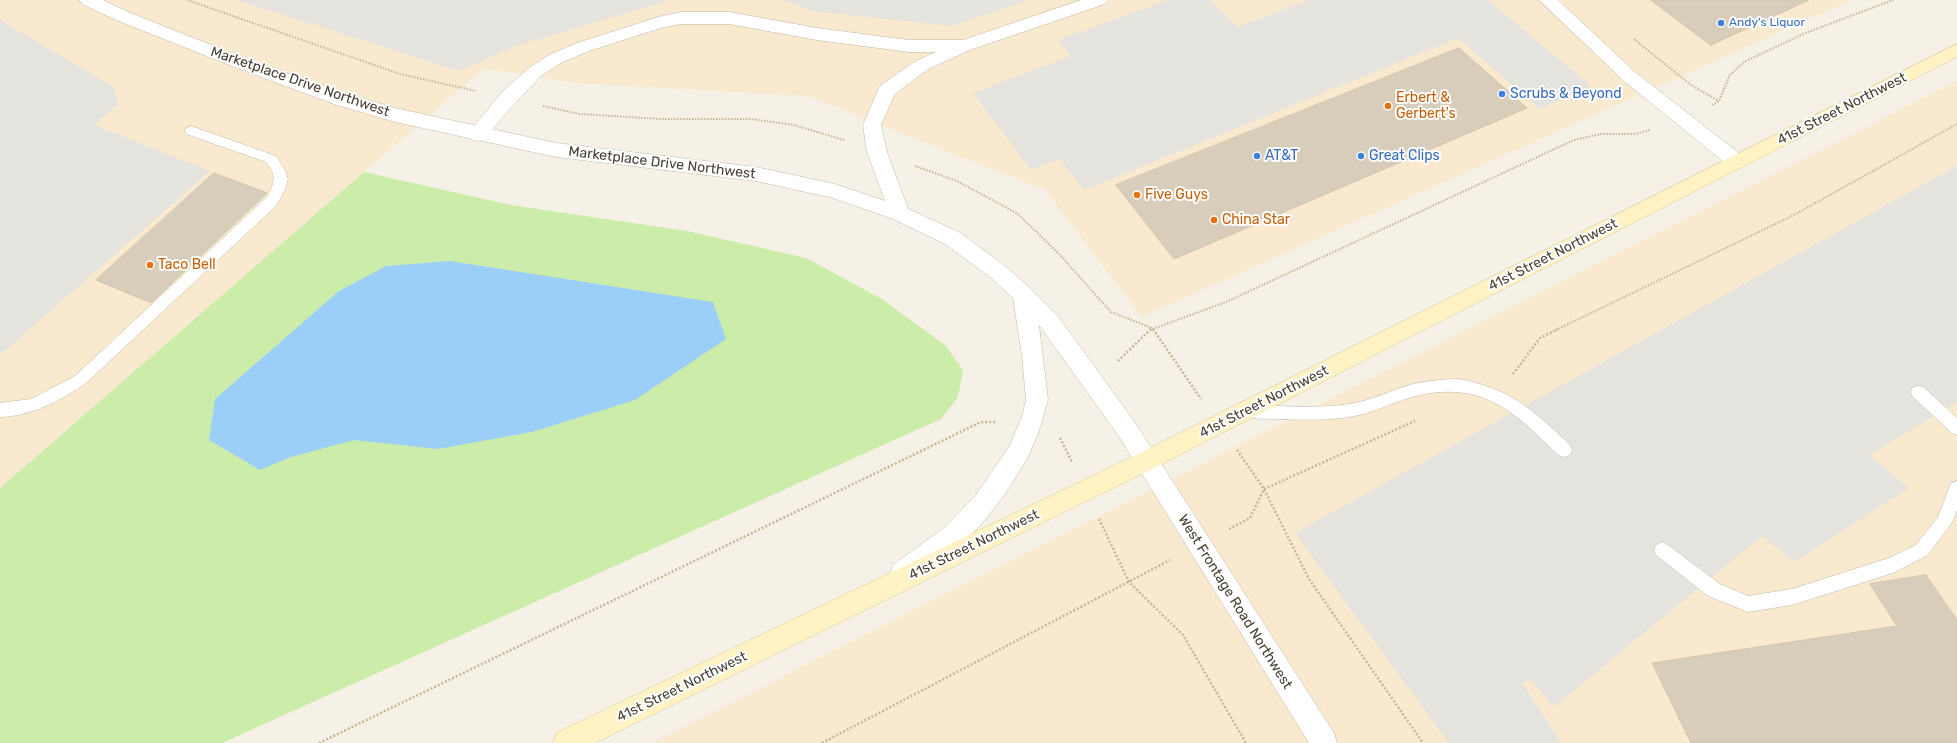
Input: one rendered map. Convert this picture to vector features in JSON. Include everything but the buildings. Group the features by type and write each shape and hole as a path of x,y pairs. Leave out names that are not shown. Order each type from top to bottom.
{"main road":[{"name":"41st Street Northwest","path":"566,743 1146,461 1957,50"}],"street":[{"name":"Marketplace Drive Northwest","path":"88,0 122,16 235,61 341,99 395,116 556,150 756,174 835,191 900,214 952,238 997,271 1023,294 1048,321 1126,428 1146,461"},
{"path":"900,214 877,152 872,125 887,90 922,65 964,46 1099,0"},
{"path":"1548,0 1630,77 1737,162"},
{"path":"477,134 508,98 534,72 555,59 583,47 658,23 682,18 730,18 817,34 910,46 964,46"},
{"path":"873,594 961,529 981,508 1006,474 1022,445 1031,423 1037,399 1033,349 1023,294"},
{"name":"West Frontage Road Northwest","path":"1146,461 1324,743"}],"lane":[{"path":"0,410 15,411 38,404 58,394 80,380 272,201 280,187 281,175 278,166 271,158 191,131"},
{"path":"1245,411 1339,412 1368,406 1433,386 1459,386 1484,389 1513,403 1535,420 1564,450"},
{"path":"1918,392 1957,428"},
{"path":"1662,550 1714,590 1748,604 1792,597 1893,565 1922,550 1945,521 1957,488"}],"path":[{"path":"187,0 400,74 580,114 662,119 751,119 794,125 824,133 957,181 1018,214 1060,255 1111,312 1152,328 1226,302 1574,140 1601,134 1636,134 1684,121 1719,101 1730,75 1744,62 1803,34 1893,0"},
{"path":"1629,35 1691,85 1719,101"},
{"path":"1484,389 1513,374 1540,338 1794,215 1957,124"},
{"path":"1420,418 1264,489 1309,579 1423,743"},
{"path":"319,743 981,422"},
{"path":"822,743 896,702 1129,582 1183,635 1246,743"}],"shaded area":[{"path":"0,0 1852,0 1142,317 1045,190 807,96 575,83 484,68 0,488"},
{"path":"237,0 670,0 516,46 459,71"},
{"path":"783,0 1030,0 952,26 812,11"},
{"path":"1168,0 1211,0 1238,27 1309,0 1488,0 1591,86 1540,109 1458,38 1084,190 1060,159 1031,170 973,93 1071,56 1058,40"},
{"path":"0,20 112,86 119,103 94,125 210,171 0,355"},
{"path":"1957,81 1957,743 652,743"},
{"path":"1957,166 1957,402 1869,455 1909,488 1794,562 1762,536 1554,707 1531,680 1522,683 1561,743 1449,743 1295,533"}],"green space":[{"path":"364,172 511,205 687,231 806,258 882,299 946,346 963,370 958,397 941,419 222,743 0,743 0,488"}],"water":[{"path":"450,261 713,302 726,339 635,400 532,432 438,449 354,440 291,457 260,470 209,440 215,399 339,291 386,266"}],"place":[{"name":"Andy's Liquor","path":"1721,23"},
{"name":"Scrubs & Beyond","path":"1502,94"},
{"name":"Erbert & Gerbert's","path":"1388,106"},
{"name":"AT&T","path":"1257,156"},
{"name":"Great Clips","path":"1361,156"},
{"name":"Five Guys","path":"1137,195"},
{"name":"China Star","path":"1214,220"},
{"name":"Taco Bell","path":"150,265"}]}
